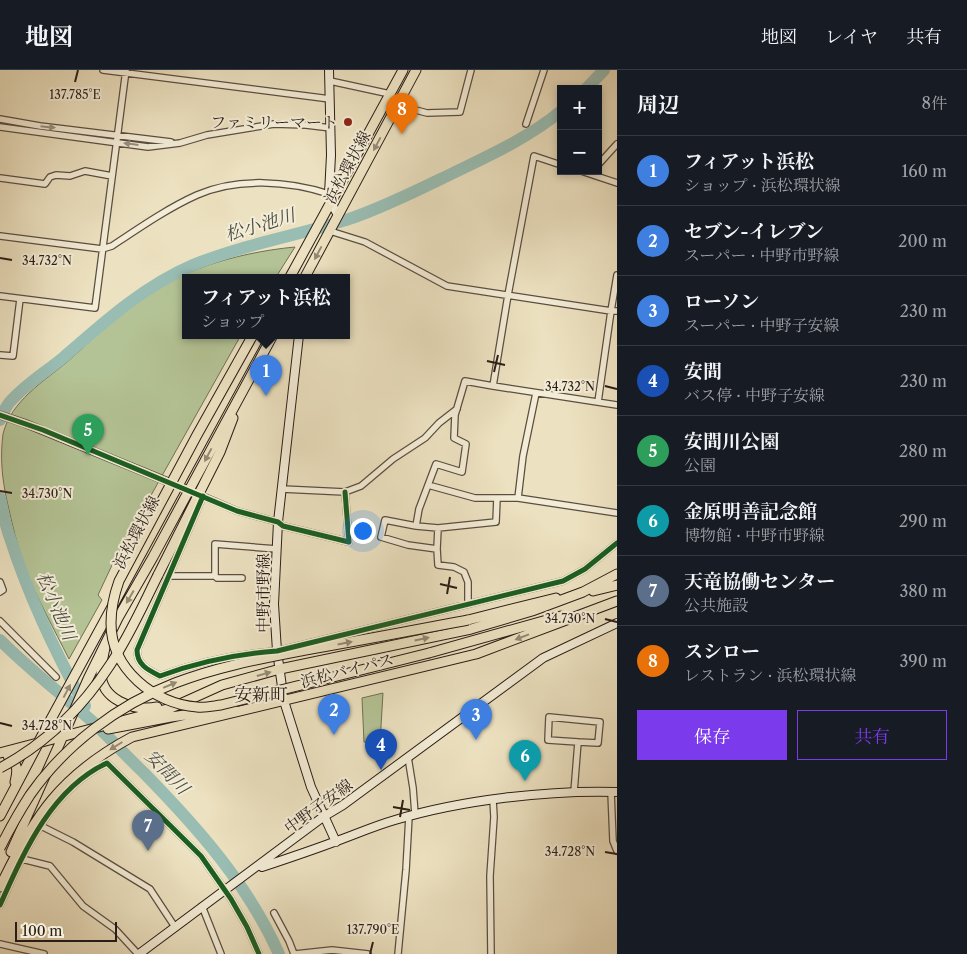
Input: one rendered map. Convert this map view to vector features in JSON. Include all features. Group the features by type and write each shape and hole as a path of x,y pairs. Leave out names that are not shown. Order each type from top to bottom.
{"main road":[{"path":"329,70 331,128 330,198 338,215"},
{"name":"浜松環状線","path":"307,274 416,70"},
{"name":"浜松環状線","path":"292,274 322,220 330,198 390,94 401,71"},
{"path":"251,339 119,581 113,601 111,625 119,655 126,668 148,690 169,701 198,707 221,705 429,653 615,602"},
{"name":"浜松環状線","path":"0,814 258,339"},
{"path":"0,768 20,758 62,724 111,665 220,452 248,380 271,339"},
{"name":"中野市野線","path":"298,339 276,549 274,604 277,651 284,702 323,817 336,842"},
{"name":"浜松環状線","path":"0,878 88,679 118,618 197,494"},
{"path":"0,753 63,736 119,724 171,708 222,685 280,669 471,628 532,611 583,592 617,574"},
{"name":"浜松バイパス","path":"0,848 31,794 52,767 79,740 121,710 175,682 251,661 468,620 546,600 617,585"},
{"name":"浜松バイパス","path":"0,887 18,848 42,811 72,778 103,760 132,737 284,702 476,654 615,602"},
{"name":"中野子安線","path":"140,954 323,817 343,805 543,658 617,623"},
{"path":"106,643 101,672 104,685 107,692 120,702 137,708 153,708 189,700"},
{"path":"119,724 284,702"},
{"path":"0,753 14,761 17,766 17,774 12,792"},
{"path":"252,870 412,815 493,800 574,792 614,792"}],"street":[{"path":"103,70 126,71 330,99"},
{"path":"397,105 427,113 460,112 471,70"},
{"path":"526,124 544,70"},
{"path":"0,296 95,308 126,71"},
{"path":"330,81 390,94"},
{"path":"0,119 40,126 180,143"},
{"path":"0,128 148,147 180,143 207,135 274,124 331,128"},
{"path":"602,161 617,144"},
{"path":"493,386 534,156 557,164"},
{"path":"0,178 45,184 50,177 56,175 70,176 85,171 112,176"},
{"path":"597,175 617,183"},
{"path":"0,236 102,249 112,246 166,211 198,194 222,187 258,183 280,183 316,190 330,198"},
{"path":"330,230 365,242 447,286 614,311"},
{"path":"598,402 614,311 617,275"},
{"path":"0,355 13,356 20,299"},
{"path":"416,526 419,510 436,464 462,472 466,444 454,438 457,409 465,381 617,405"},
{"path":"518,498 523,456 536,393"},
{"path":"282,488 345,492 361,486 393,459 425,438 439,423 457,409"},
{"path":"0,416 9,417 178,485 237,511 278,522 283,526 349,542 345,492"},
{"path":"428,485 475,498 518,498 617,513"},
{"path":"197,494 170,576 137,650 137,658 141,665 160,676 245,653 277,651 563,581 585,569 617,543"},
{"path":"437,549 408,545 381,537 385,520 438,528 496,522 497,498"},
{"path":"438,528 438,565 454,567 464,572 468,582 468,604"},
{"path":"215,576 216,544 276,549"},
{"path":"170,576 242,578"},
{"path":"0,582 3,590 0,592"},
{"path":"0,621 56,677"},
{"path":"549,717 600,722 598,743 578,742 548,740 549,717"},
{"path":"574,792 578,742"},
{"path":"398,954 412,815 408,757"},
{"path":"0,905 22,858 54,806 73,786 103,760 201,856 226,889 247,927 259,954"},
{"path":"614,792 613,841 617,851"},
{"path":"491,954 490,876 494,817 493,800"},
{"path":"41,826 73,842 150,889 175,928"},
{"path":"22,858 50,866 83,906 116,929 140,954"},
{"path":"202,906 221,954"},
{"path":"274,913 294,954 332,950 368,954"},
{"path":"0,944 44,954"}],"green space":[{"path":"295,247 278,274 186,274 226,260"},
{"path":"182,275 182,339 239,339 113,563 98,595 102,600 69,659 40,602 22,559 5,493 2,468 3,434 13,412 29,393 74,356 123,311 162,285"},
{"path":"383,693 380,743 364,742 362,698"}],"waterway":[{"name":"松小池川","path":"590,85 604,70"},
{"name":"松小池川","path":"0,420 9,403 28,384 64,357 125,306 158,283 193,265 212,258 249,246 327,226 383,206 504,148 557,114"},
{"name":"松小池川","path":"0,498 8,533 34,603 53,645 85,706"},
{"name":"安間川","path":"0,640 94,723 182,813 236,880 266,928 279,954"}],"cycle path":[{"path":"0,415 43,430 237,511 278,522 283,526 349,542 345,492"},
{"path":"203,496 137,650 141,663 147,669 160,676 203,663 247,654 277,651 563,581 585,569 617,543"},
{"path":"0,905 19,864 55,805 87,774 107,763 201,856 231,899 247,927 259,954"}],"place":[{"name":"ファミリーマート","path":"348,122"},
{"name":"スシロー","path":"402,134"},
{"name":"フィアット浜松","path":"266,396"},
{"name":"安間川公園","path":"88,455"},
{"name":"セブン-イレブン","path":"334,735"},
{"name":"ローソン","path":"476,740"},
{"name":"安間","path":"381,770"},
{"name":"金原明善記念館","path":"525,781"},
{"name":"天竜協働センター","path":"148,851"}],"district":[{"name":"安新町","path":"261,695"}]}
